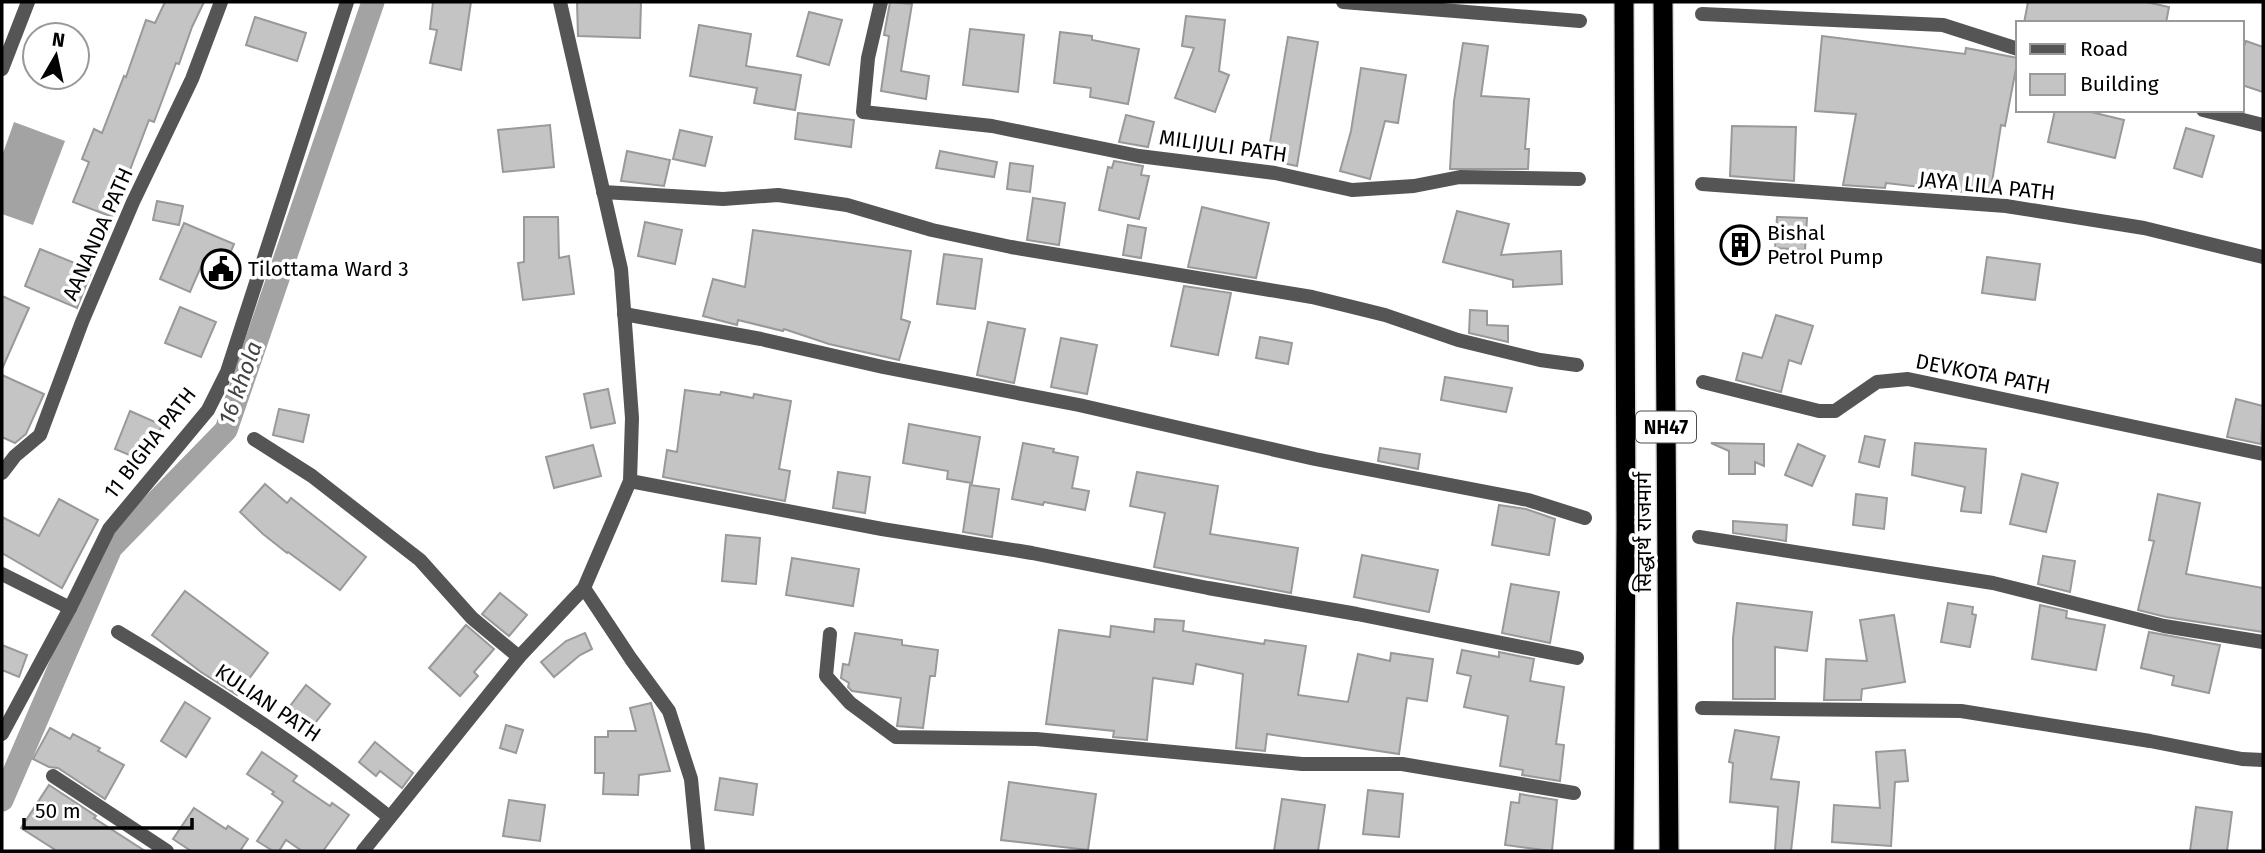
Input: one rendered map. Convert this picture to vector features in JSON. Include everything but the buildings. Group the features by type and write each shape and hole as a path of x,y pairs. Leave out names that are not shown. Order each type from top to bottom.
{"highway":[{"name":"सिद्धार्थ राजमार्ग","path":"1624,2 1624,851"},
{"name":"सिद्धार्थ राजमार्ग","path":"1663,2 1669,851"}],"street":[{"path":"2,69 28,2"},
{"name":"AANANDA PATH","path":"2,473 8,453 40,435 82,321 133,202 192,79 221,2"},
{"name":"11 BIGHA PATH","path":"2,734 109,529 208,410 226,372 347,2"},
{"path":"362,851 519,657 584,588 630,481 632,418 621,269 560,2"},
{"name":"MILIJULI PATH","path":"881,2 869,58 863,112 992,125 1139,156 1275,173 1352,190 1414,186 1460,177 1579,179"},
{"path":"1343,2 1580,21"},
{"path":"1702,14 1943,24 2016,49"},
{"path":"2211,112 2263,125"},
{"name":"JAYA LILA PATH","path":"1702,184 2006,206 2144,228 2263,257"},
{"path":"603,192 723,199 778,194 847,205 932,230 1011,247 1312,297 1385,316 1458,340 1540,360 1577,365"},
{"path":"624,314 761,339 883,367 1079,405 1315,459 1528,500 1585,518"},
{"name":"DEVKOTA PATH","path":"1703,382 1819,411 1835,411 1877,382 1908,379 2263,454"},
{"path":"254,439 312,476 420,560 472,618 519,657"},
{"path":"630,481 882,529 1032,553 1577,659"},
{"path":"1699,537 1993,583 2164,626 2263,642"},
{"path":"2,574 70,608"},
{"path":"584,588 669,711 691,779 698,851"},
{"name":"KULIAN PATH","path":"118,632 188,673 340,778 389,817"},
{"path":"830,634 826,676 850,703 896,737 1036,739 1302,764 1402,764 1574,793"},
{"path":"1702,708 1749,711 1961,711 2150,741 2242,759 2263,760"},
{"path":"53,776 167,851"}],"shaded area":[{"path":"14,122 65,141 33,225 2,214 2,156"}],"waterway":[{"name":"16 khola","path":"2,800 111,548 226,430 373,2"}],"place":[{"name":"Bishal Petrol Pump","path":"1740,245"},
{"name":"Tilottama Ward 3","path":"221,269"}]}
